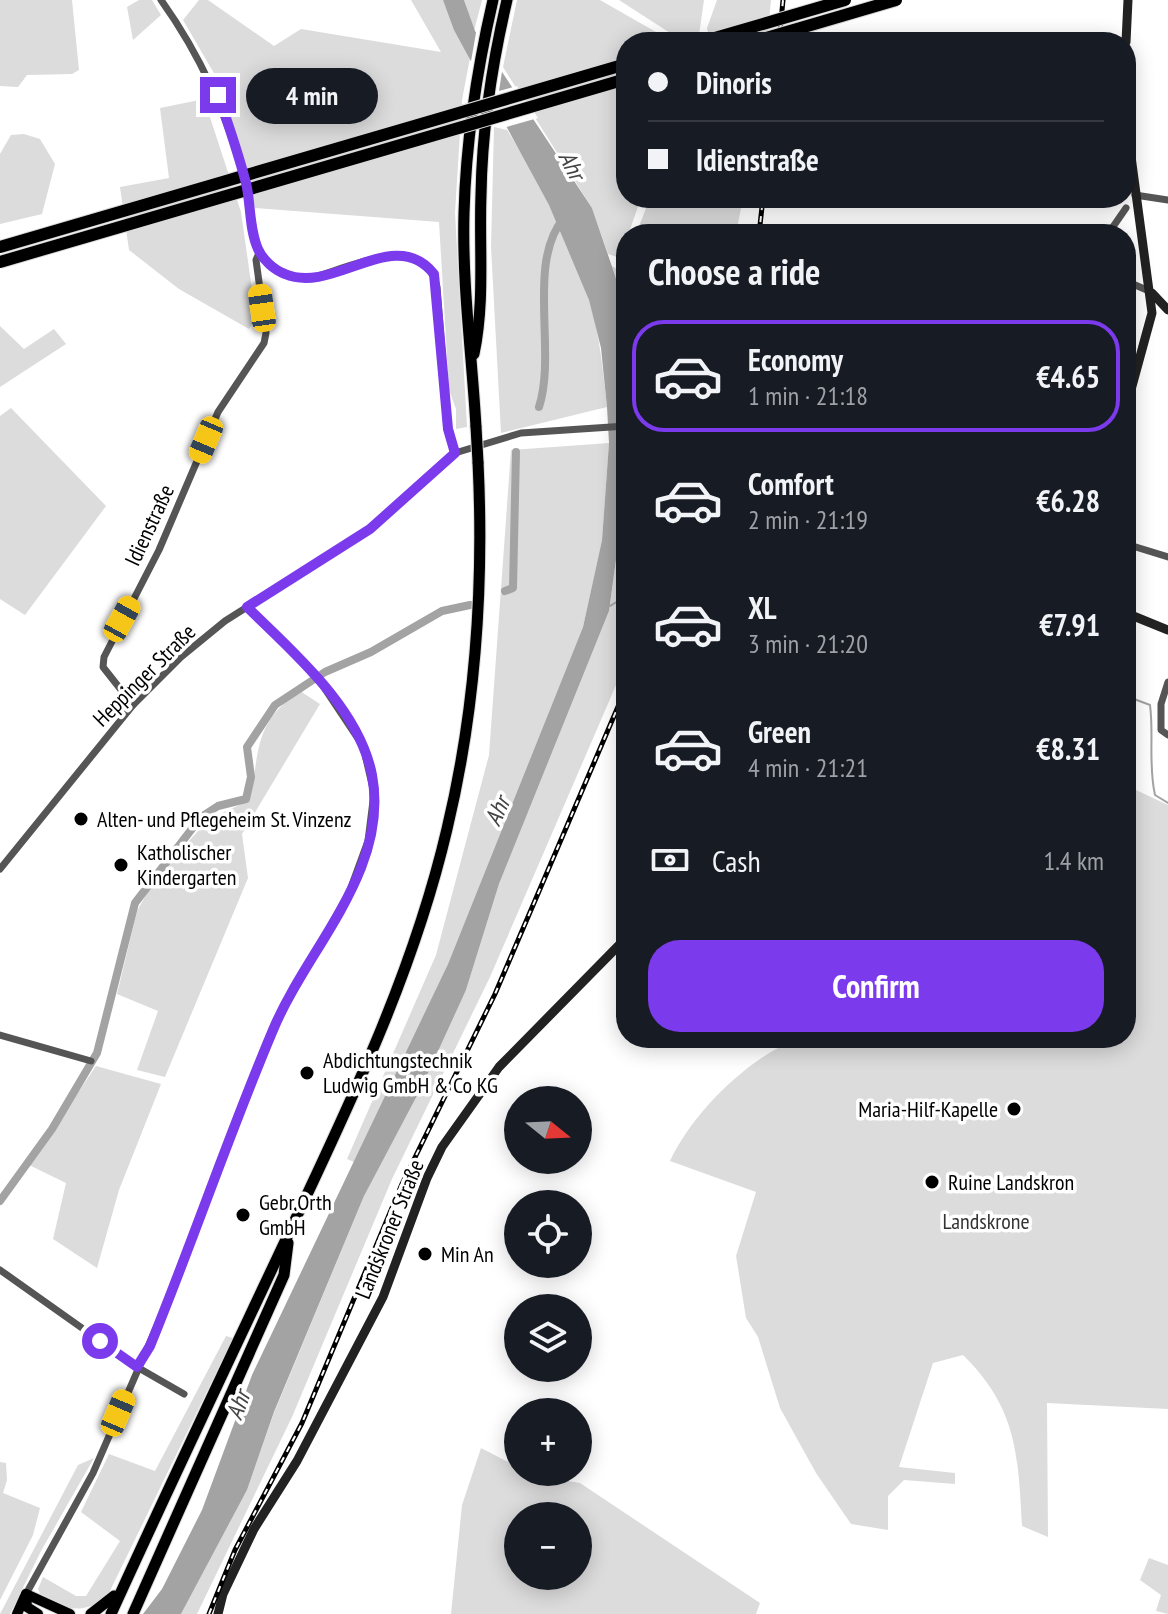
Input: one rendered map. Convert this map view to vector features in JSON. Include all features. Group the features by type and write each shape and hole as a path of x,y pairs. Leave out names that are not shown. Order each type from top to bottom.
{"highway":[{"path":"111,1614 395,999 447,830 462,756 476,651 481,530 465,275 468,156 481,54 493,0"},
{"path":"472,363 482,305 482,164 490,91 507,0"},
{"path":"735,32 845,0"},
{"path":"787,32 896,0"},
{"path":"0,247 616,67"},
{"path":"0,262 616,82"},
{"path":"133,1614 284,1275 289,1232"},
{"path":"91,1614 106,1605 133,1565"}],"main road":[{"path":"1126,32 1128,0"},
{"path":"1136,206 1152,293 1152,313 1136,371"},
{"path":"1152,293 1168,310"},
{"path":"1136,617 1168,630"},
{"name":"Landskroner Straße","path":"218,1614 223,1594 254,1529 297,1461 383,1297 427,1178 442,1147 499,1067 616,948"},
{"path":"17,1614 26,1594"},
{"path":"26,1594 27,1607 38,1614"},
{"path":"26,1594 70,1614"}],"street":[{"name":"Idienstraße","path":"133,705 103,667 104,657 159,550 218,412 264,343 266,333 256,260 259,253 246,184 218,95 161,0"},
{"path":"1136,195 1168,200"},
{"path":"1115,224 1126,208"},
{"path":"259,253 273,268 298,278 311,278 403,254 426,263 434,274 437,287 448,429 455,453"},
{"path":"1136,286 1152,293"},
{"name":"Heppinger Straße","path":"0,869 133,705 188,651 247,607 370,529 455,453 504,436 616,426"},
{"path":"1136,547 1168,557"},
{"path":"26,1594 93,1473 167,1303 274,1026 349,893 368,841 374,793 363,746 317,677 247,607"},
{"path":"1168,682 1159,721 1161,730 1168,735"},
{"path":"0,1035 91,1061"},
{"path":"0,1270 137,1367 184,1394"}],"green space":[{"path":"0,0 72,0 79,70 72,74 27,75 18,87 0,86"},
{"path":"139,0 152,0 161,15 133,40 127,7"},
{"path":"199,0 208,0 274,46 301,29 441,52 411,0 443,0 470,58 462,100 455,213 467,427 456,429 456,409 449,390 439,222 255,208 222,87 183,20"},
{"path":"464,0 482,0 474,31"},
{"path":"517,0 600,0 656,32 616,32 616,208 638,208 632,224 616,224 616,257 608,254 592,208 503,67"},
{"path":"619,0 704,0 699,32 669,32"},
{"path":"717,0 771,0 768,32 708,32"},
{"path":"204,99 241,212 256,318 249,329 179,289 129,250 120,187 169,178 160,108"},
{"path":"494,127 507,130 519,150 554,213 583,280 601,355 607,407 501,433 491,247"},
{"path":"24,134 40,139 55,164 42,214 0,224 0,154 11,135"},
{"path":"646,208 741,208 738,224 640,224"},
{"path":"0,326 24,349 54,329 66,344 0,387"},
{"path":"11,408 106,506 25,615 0,599 0,416"},
{"path":"609,443 602,540 583,627 448,964 356,1163 347,1159 436,955 489,755 511,450"},
{"path":"616,560 616,685 490,977 392,1179 292,1417 197,1614 181,1614 247,1490 274,1413 364,1196 466,990 499,884 609,611"},
{"path":"300,691 320,704 242,834 248,878 165,1077 137,1070 158,1011 117,994 137,911 156,877 210,818 249,801 266,727 273,715"},
{"name":"Landskrone","path":"1136,790 1168,805 1168,1409 1047,1403 1048,1537 1022,1526 1019,1476 1011,1433 994,1394 963,1355 933,1363 899,1467 955,1473 955,1484 904,1480 888,1496 888,1530 851,1524 816,1473 780,1408 758,1337 746,1318 736,1256 756,1192 670,1161 680,1142 708,1106 724,1088 778,1048 1136,1048"},
{"path":"96,1066 161,1084 119,1190 97,1268 53,1239 66,1183 29,1165"},
{"path":"226,1336 233,1338 106,1599 88,1607 74,1608 41,1596 38,1589 43,1577 76,1596 86,1596 120,1541 81,1512 109,1454 155,1471"},
{"path":"481,1448 504,1460 504,1486 584,1486 760,1603 756,1614 451,1614 462,1505"},
{"path":"94,1458 41,1551 10,1614 0,1614 78,1465"},
{"path":"0,1462 6,1463 7,1480 3,1493 40,1508 33,1535 0,1600"},
{"path":"1149,1558 1168,1565 1168,1614 1156,1611 1161,1595 1140,1580"}],"shaded area":[{"path":"443,0 464,0 475,31 592,208 616,278 616,560 609,611 499,884 466,990 422,1086 364,1196 274,1412 247,1490 181,1614 143,1614 162,1589 202,1510 252,1375 448,964 583,627 602,540 609,443 601,348 589,300 549,205 454,30"}],"pier":[{"path":"477,27 503,65 499,91 517,86 538,118 503,128 470,67"}],"waterway":[{"path":"539,407 544,385 544,283 547,258 553,236 564,218"},
{"path":"505,591 513,588 516,452"},
{"path":"610,606 616,602"},
{"path":"0,1201 52,1129 97,1053 135,903 201,817 218,806 246,799 251,777 247,747 275,705 325,672 371,652 442,611 470,605"},
{"path":"1136,700 1150,705 1155,795 1168,803"}],"railway":[{"path":"780,32 783,0"},
{"path":"760,224 762,208"},
{"path":"209,1614 235,1550 302,1423 402,1184 495,994 616,711"}],"place":[{"name":"Alten- und Pflegeheim St. Vinzenz","path":"81,819"},
{"name":"Katholischer Kindergarten","path":"121,865"},
{"name":"Abdichtungstechnik Ludwig GmbH & Co KG","path":"307,1073"},
{"name":"Maria-Hilf-Kapelle","path":"1014,1109"},
{"name":"Ruine Landskron","path":"932,1182"},
{"name":"Gebr.Orth GmbH","path":"243,1215"},
{"name":"Min An","path":"425,1254"}],"route":[{"path":"100,1341 137,1367 150,1346 274,1026 349,893 368,841 374,793 363,746 353,725 315,674 247,607 370,529 455,453 448,429 434,274 426,263 403,254 311,278 286,275 273,268 259,253 255,241 246,184 218,95"}],"water label":[{"name":"Ahr","path":"572,165"},
{"name":"Ahr","path":"497,811"},
{"name":"Ahr","path":"238,1405"}]}
